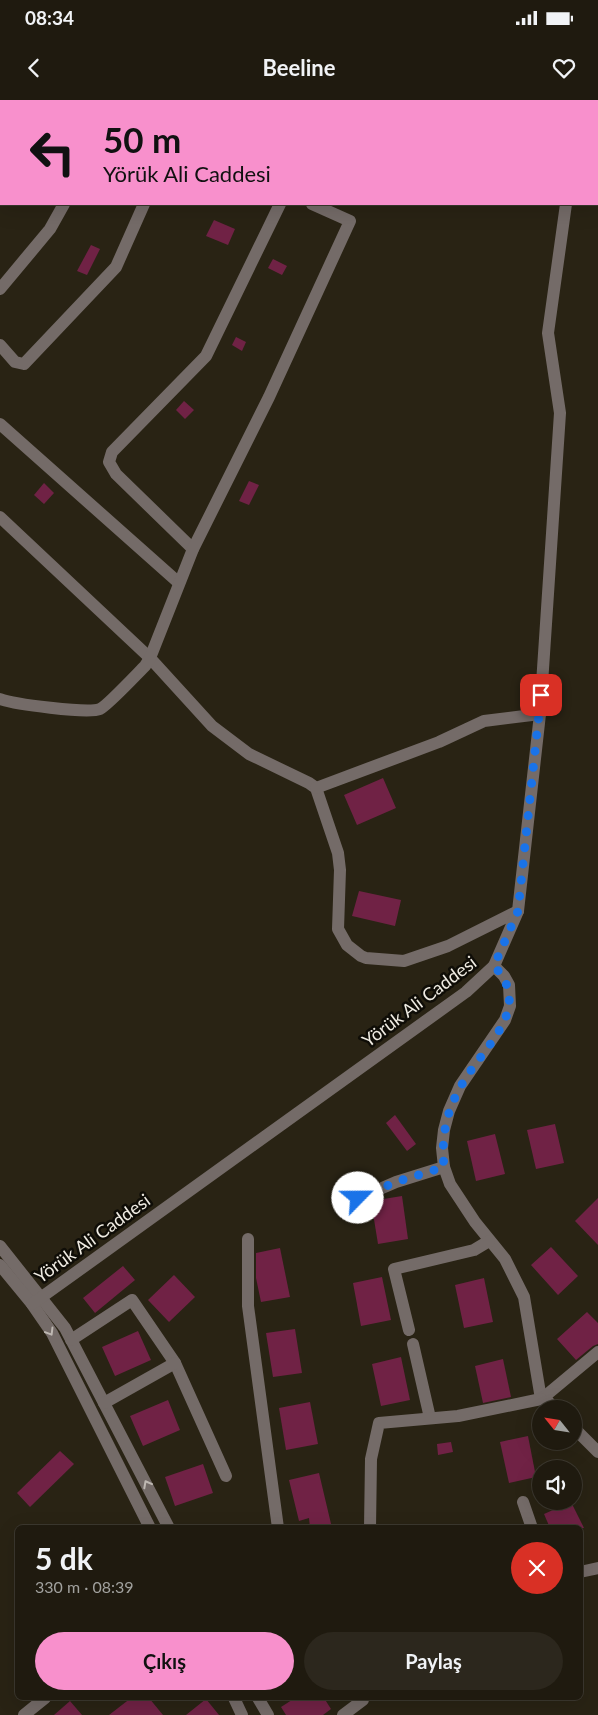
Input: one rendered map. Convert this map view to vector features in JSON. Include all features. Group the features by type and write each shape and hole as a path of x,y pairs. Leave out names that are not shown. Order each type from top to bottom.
{"street":[{"path":"0,289 50,229 63,205"},
{"path":"0,346 15,362 24,364 116,267 144,205"},
{"path":"193,549 116,474 109,462 112,452 206,356 280,205"},
{"path":"0,699 12,703 86,710 100,709 145,666 150,658 193,549 269,397 350,221 314,205"},
{"path":"494,966 518,911 540,714 560,412 548,333 566,205"},
{"path":"0,424 179,583"},
{"path":"0,517 150,658 196,710 232,742 268,765 316,788 338,853 340,870 338,929 348,945 356,953 366,958 404,961 448,946 518,911"},
{"path":"316,788 439,742 484,721 540,714"},
{"name":"Yörük Ali Caddesi","path":"36,1300 466,992 494,966 504,976 509,986 510,1006 505,1020 460,1086 449,1111 442,1148 444,1167 450,1184 462,1204 505,1259 524,1297 543,1398"},
{"path":"358,1198 396,1182 444,1167"},
{"path":"248,1239 248,1306 278,1525"},
{"path":"409,1330 394,1269 474,1250 490,1241"},
{"path":"0,1246 36,1300 148,1525"},
{"path":"0,1265 65,1328 167,1525"},
{"path":"71,1340 132,1300 176,1363 226,1476"},
{"path":"412,1344 430,1418"},
{"path":"370,1525 371,1459 379,1422 458,1416 543,1398 598,1352"},
{"path":"104,1403 176,1363"},
{"path":"582,1436 598,1452"},
{"path":"523,1502 531,1525"},
{"path":"583,1571 598,1568"},
{"path":"24,1715 43,1700"},
{"path":"235,1700 242,1715"},
{"path":"259,1700 268,1715"},
{"path":"343,1715 363,1700"}],"building":[{"path":"214,220 235,229 228,245 206,236"},
{"path":"91,245 100,249 87,275 77,271"},
{"path":"273,259 287,266 282,275 268,268"},
{"path":"236,337 246,342 242,351 232,345"},
{"path":"184,401 194,410 185,419 176,410"},
{"path":"249,481 259,485 249,505 239,501"},
{"path":"44,483 54,493 44,504 34,495"},
{"path":"383,778 396,808 357,825 344,795"},
{"path":"359,891 401,900 395,926 352,916"},
{"path":"395,1115 416,1144 407,1151 386,1123"},
{"path":"555,1124 564,1163 536,1169 527,1130"},
{"path":"495,1134 505,1174 476,1181 467,1141"},
{"path":"402,1196 408,1239 378,1244 371,1201"},
{"path":"598,1198 598,1245 575,1221"},
{"path":"551,1247 578,1276 558,1295 531,1265"},
{"path":"280,1248 290,1297 261,1302 256,1278 256,1253"},
{"path":"123,1266 135,1280 95,1313 83,1298"},
{"path":"174,1275 195,1297 169,1322 148,1300"},
{"path":"382,1277 391,1320 361,1326 353,1283"},
{"path":"484,1278 493,1322 464,1328 455,1285"},
{"path":"587,1312 598,1323 598,1344 576,1360 557,1339"},
{"path":"295,1329 302,1373 273,1377 266,1333"},
{"path":"138,1331 151,1360 115,1376 102,1347"},
{"path":"401,1357 410,1400 381,1406 372,1364"},
{"path":"503,1359 511,1397 483,1403 475,1366"},
{"path":"168,1400 180,1430 143,1446 130,1416"},
{"path":"310,1402 318,1444 286,1450 279,1408"},
{"path":"528,1436 533,1460 532,1478 509,1483 500,1442"},
{"path":"451,1442 453,1452 438,1455 437,1444"},
{"path":"60,1451 74,1464 30,1507 17,1493"},
{"path":"203,1464 213,1493 175,1506 165,1477"},
{"path":"319,1473 331,1525 310,1525 309,1518 299,1521 289,1480"},
{"path":"553,1510 575,1510 582,1525 549,1525 544,1514"},
{"path":"128,1700 151,1700 163,1715 109,1715"},
{"path":"207,1700 219,1715 186,1715"},
{"path":"292,1700 325,1700 331,1709 323,1715 286,1715 281,1707"},
{"path":"70,1701 82,1715 54,1715"}],"route":[{"path":"358,1198 396,1182 444,1167 442,1148 449,1111 460,1086 505,1020 510,1006 511,995 504,976 494,966 518,911 541,695"}]}
